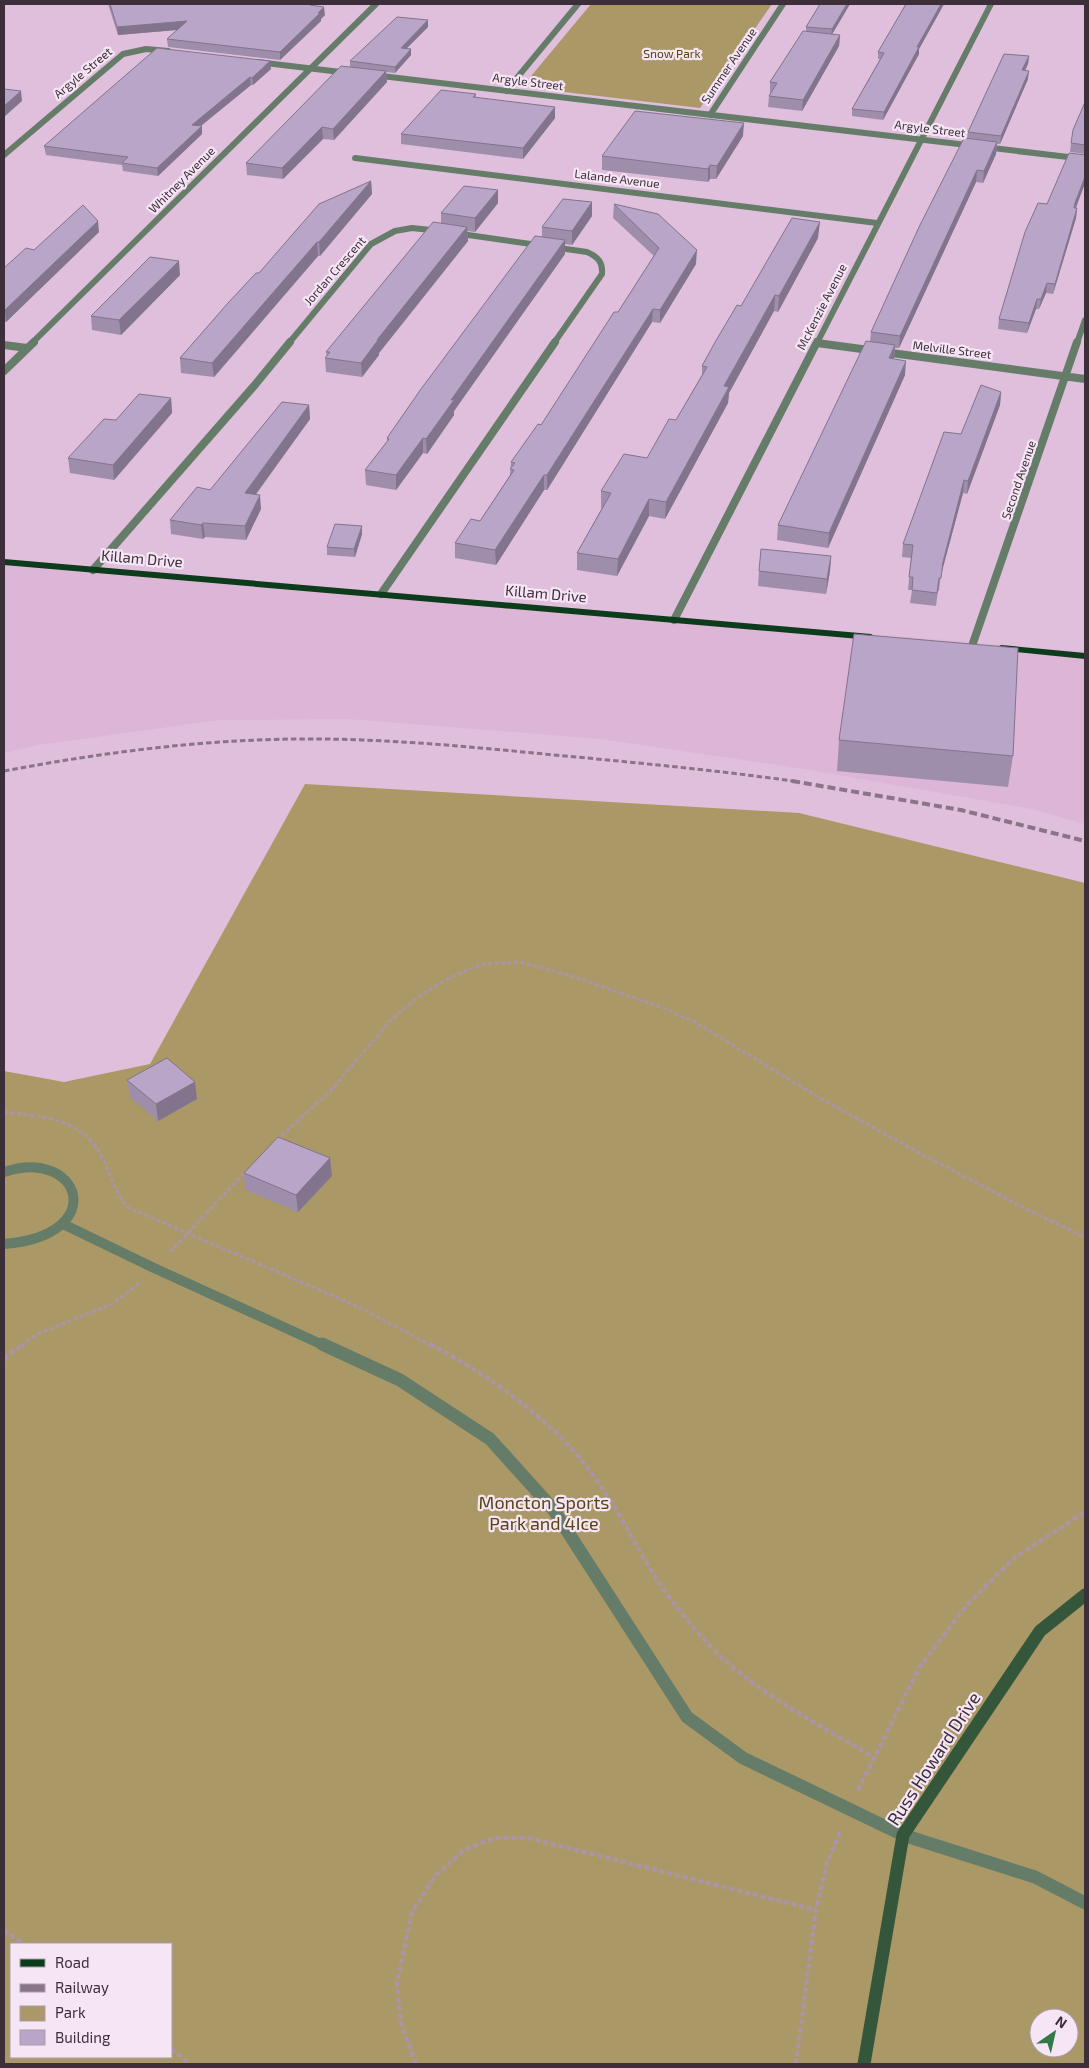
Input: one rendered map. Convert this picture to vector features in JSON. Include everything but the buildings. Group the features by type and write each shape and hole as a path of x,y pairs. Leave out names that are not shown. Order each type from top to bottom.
{"main road":[{"name":"Killam Drive","path":"4,562 883,638"},
{"path":"977,646 1085,656"}],"street":[{"name":"Whitney Avenue","path":"4,371 376,4"},
{"path":"506,91 578,4"},
{"name":"Summer Avenue","path":"710,115 783,4"},
{"name":"McKenzie Avenue","path":"674,620 991,4"},
{"name":"Argyle Street","path":"4,155 123,54 146,49 176,52"},
{"path":"253,61 360,74"},
{"name":"Argyle Street","path":"370,75 1085,159"},
{"name":"Lalande Avenue","path":"355,158 877,223"},
{"name":"Jordan Crescent","path":"92,570 254,386 344,275 371,244 381,237 395,231 412,228 587,252 599,258 603,265 602,274 381,594"},
{"name":"Second Avenue","path":"977,646 1085,320"},
{"name":"Melville Street","path":"817,343 1085,379"},
{"path":"4,345 27,348"},
{"path":"4,1172 30,1168 47,1170 67,1182 74,1193 72,1212 63,1224 46,1236 28,1242 4,1244"},
{"path":"63,1224 154,1268 400,1380 490,1439 553,1509 687,1717 743,1758 903,1835 1035,1877 1085,1903"},
{"name":"Russ Howard Drive","path":"864,2064 903,1835 1040,1631 1085,1595"}],"path":[{"path":"276,1141 331,1090 391,1020 420,995 451,977 482,964 520,962 572,976 663,1008 695,1022 818,1097 1028,1210 1085,1237"},
{"path":"4,1359 37,1334 112,1304 141,1282 248,1168"},
{"path":"796,2064 816,1910 827,1863 873,1757 919,1668 966,1606 1014,1558 1085,1512"},
{"path":"416,2064 401,2023 397,1983 412,1912 435,1876 464,1850 494,1838 528,1838 816,1910"},
{"path":"4,1930 23,1943"},
{"path":"172,2050 190,2064"}],"shaded area":[{"path":"4,559 1085,652 1085,824 1032,809 804,769 601,739 349,719 219,720 38,745 4,753"}],"green space":[{"name":"Snow Park","path":"591,4 772,4 700,108 522,87"},
{"name":"Moncton Sports Park and 4Ice","path":"305,784 799,813 1085,883 1085,2064 4,2064 4,1071 64,1082 150,1064"}],"railway":[{"path":"4,771 112,753 185,745 259,740 327,739 389,741 482,748 672,766 792,781"},
{"path":"792,781 800,782"},
{"path":"792,781 961,810 1085,841"}]}
